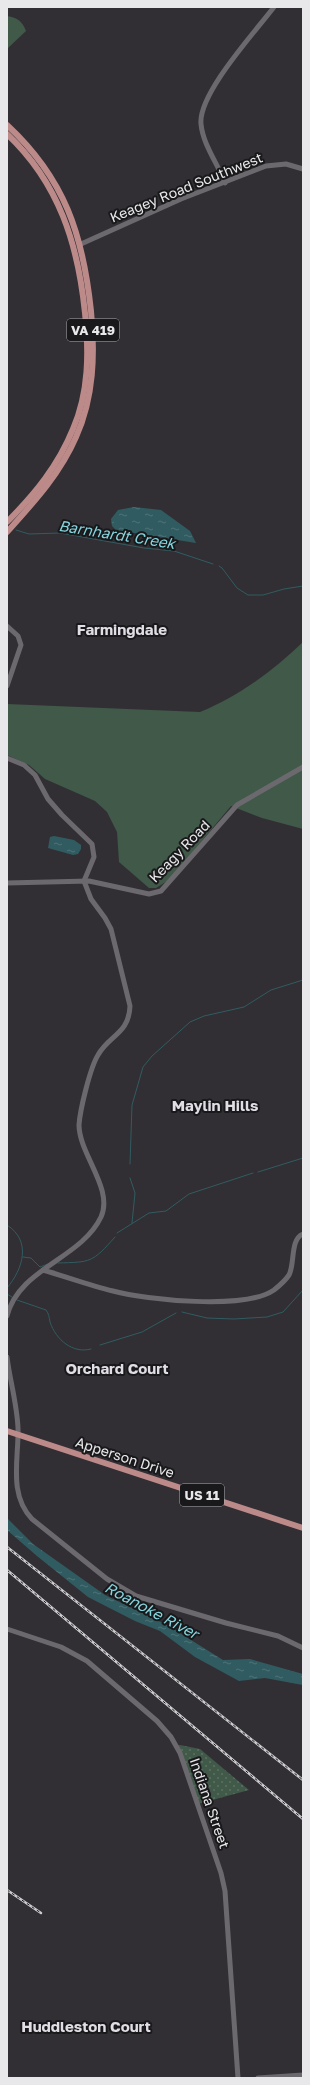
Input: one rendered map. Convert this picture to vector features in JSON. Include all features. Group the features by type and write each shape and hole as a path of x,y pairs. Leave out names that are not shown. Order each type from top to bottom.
{"main road":[{"name":"VA 419","path":"7,125 33,153 53,181 67,208 81,244 87,280 93,346 92,376 86,408 76,436 56,474 38,499 7,532"},
{"name":"VA 419","path":"7,134 29,158 45,180 68,226 81,273 88,346 83,398 66,445 45,480 7,522"},
{"name":"Apperson Drive","path":"7,1431 303,1528"}],"street":[{"path":"225,183 203,135 201,123 202,112 207,99 218,82 274,7"},
{"name":"Keagey Road Southwest","path":"81,244 180,199 270,165 286,164 303,169"},
{"path":"7,626 18,636 21,645 7,686"},
{"path":"7,758 24,765 35,775 48,799 57,810 92,844 94,857 84,882 91,899 106,918 110,929 128,995 130,1012 122,1031 104,1046 95,1060 80,1117 79,1130 82,1142 104,1198 102,1214 89,1234 43,1270 19,1292 12,1303 7,1316"},
{"name":"Keagy Road","path":"7,883 96,882 149,894 161,891 237,805 303,767"},
{"path":"43,1270 121,1293 189,1300 250,1300 269,1293 284,1282 289,1274 296,1241 302,1234"},
{"path":"7,1357 17,1418 16,1480 21,1501 26,1512 32,1519 107,1579 126,1591 146,1600 226,1624 278,1636 303,1648"},
{"name":"Indiana Street","path":"7,1628 60,1647 87,1661 157,1721 170,1736 180,1753 221,1873 225,1891 238,2078"},
{"path":"258,2078 303,2075"}],"green space":[{"path":"7,16 19,20 26,31 7,49"},
{"path":"303,642 303,829 262,818 231,806 169,880 156,888 149,888 119,862 117,832 107,812 95,801 45,779 29,765 7,755 7,704 200,712 242,691 280,663"},
{"path":"180,1745 200,1749 249,1790 198,1804 177,1746"}],"water":[{"path":"134,507 161,510 190,531 196,543 116,530 112,526 111,519 118,510"},
{"path":"54,836 74,840 81,845 81,849 78,854 73,855 48,848 50,837"},
{"path":"7,1518 33,1544 105,1595 167,1625 223,1660 250,1659 303,1674 303,1685 265,1678 239,1681 195,1657 160,1631 135,1621 88,1597 7,1530"}],"waterway":[{"name":"Barnhardt Creek","path":"16,530 29,534 60,533 144,548 174,551 213,564"},
{"name":"Barnhardt Creek","path":"219,566 237,588 248,595 263,595 284,589 303,586"},
{"path":"130,1164 132,1105 143,1067 152,1056 190,1022 204,1016 244,1007 271,990 303,980"},
{"path":"258,1172 303,1158"},
{"path":"117,1233 149,1213 166,1211 189,1194 253,1173"},
{"path":"130,1178 135,1193 132,1223"},
{"path":"7,1225 20,1239 22,1247 21,1264 7,1288"},
{"path":"58,1263 78,1262 90,1259 101,1252 115,1237"},
{"path":"23,1257 31,1258 40,1267 48,1264"},
{"path":"182,1312 207,1318 234,1319 267,1317 283,1312 303,1290"},
{"path":"7,1294 12,1297"},
{"path":"17,1300 46,1310 56,1335 66,1344 78,1349 91,1349"},
{"path":"100,1345 142,1332 176,1313"}],"railway":[{"path":"7,1547 303,1780"},
{"path":"7,1570 303,1819"},
{"path":"7,1890 41,1913"}],"district":[{"name":"Farmingdale","path":"122,629"},
{"name":"Maylin Hills","path":"215,1105"},
{"name":"Orchard Court","path":"117,1368"},
{"name":"Huddleston Court","path":"86,2026"}],"water label":[{"name":"Roanoke River","path":"152,1610"}]}
